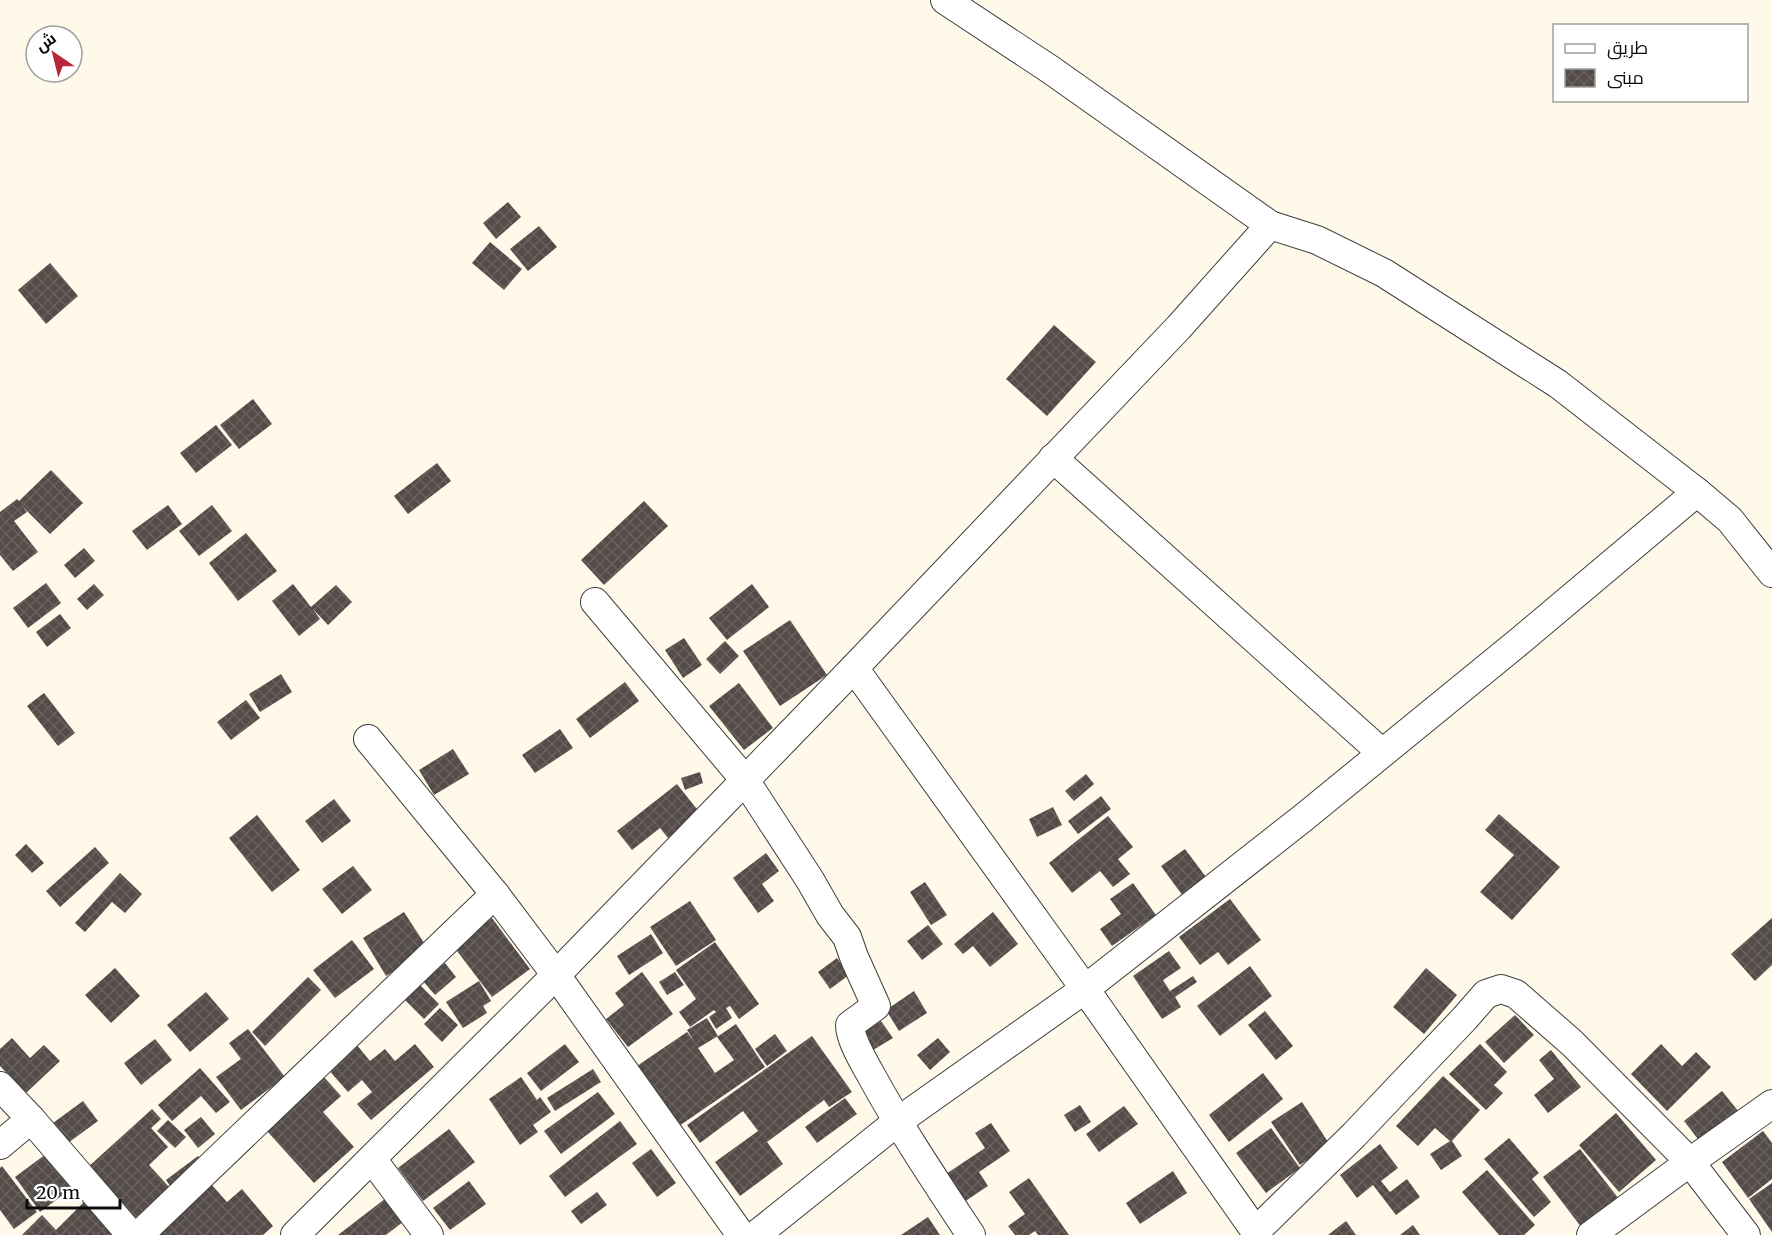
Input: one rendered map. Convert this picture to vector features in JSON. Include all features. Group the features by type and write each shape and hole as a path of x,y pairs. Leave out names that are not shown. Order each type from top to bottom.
{"street":[{"path":"945,0 1052,70 1270,225 1317,240 1384,273 1558,384 1730,520 1772,573"},
{"path":"295,1235 556,975 854,669 1179,327 1270,225"},
{"path":"1053,458 1382,753"},
{"path":"756,1235 897,1122 1085,989 1303,818 1521,640 1697,492"},
{"path":"595,603 745,780 830,915 847,937 876,1005 850,1025 850,1030 861,1056 897,1122 971,1235"},
{"path":"854,669 1085,989 1257,1233 1354,1135 1466,1018 1486,994 1501,989 1516,994 1572,1043 1690,1161 1746,1235"},
{"path":"368,739 495,894 556,975 741,1235"},
{"path":"139,1235 495,894"},
{"path":"0,1086 131,1235"},
{"path":"1591,1235 1690,1161 1772,1104"},
{"path":"0,1145 31,1119"},
{"path":"372,1158 429,1235"}],"building":[{"path":"508,202 521,217 496,239 483,223"},
{"path":"539,226 557,247 528,271 510,249"},
{"path":"490,242 522,269 504,290 472,263"},
{"path":"50,263 78,296 46,324 18,290"},
{"path":"1054,325 1096,362 1047,416 1006,379"},
{"path":"253,399 272,424 239,449 220,425"},
{"path":"216,425 232,445 196,473 180,453"},
{"path":"437,463 451,481 408,514 394,496"},
{"path":"51,470 83,503 50,534 22,506 27,512 14,521 38,552 13,571 0,555 0,512 17,499 19,501"},
{"path":"644,501 668,526 604,585 581,560"},
{"path":"168,505 182,524 147,550 132,531"},
{"path":"212,505 232,531 199,556 179,531"},
{"path":"246,533 277,571 238,601 209,563"},
{"path":"84,548 95,561 75,578 64,565"},
{"path":"46,583 61,603 28,628 13,608"},
{"path":"94,584 104,595 87,610 77,599"},
{"path":"293,584 311,607 336,585 352,602 328,625 313,609 320,619 299,636 272,601"},
{"path":"752,584 769,607 727,640 709,618"},
{"path":"60,614 71,628 47,647 36,632"},
{"path":"790,620 827,675 780,706 743,651"},
{"path":"684,638 702,665 683,678 665,650"},
{"path":"725,641 739,656 720,674 706,659"},
{"path":"281,674 292,692 260,712 249,694"},
{"path":"625,682 639,701 590,738 576,719"},
{"path":"739,683 773,728 744,750 709,706"},
{"path":"44,693 75,733 58,746 27,706"},
{"path":"246,700 260,718 231,740 217,722"},
{"path":"560,729 573,748 535,773 522,755"},
{"path":"453,749 469,774 434,795 419,770"},
{"path":"700,772 703,783 685,790 681,778"},
{"path":"1086,774 1094,784 1074,801 1065,791"},
{"path":"677,784 700,813 668,838 660,828 632,850 617,831"},
{"path":"1101,796 1111,809 1078,834 1068,821"},
{"path":"334,799 351,821 322,843 305,821"},
{"path":"1053,807 1062,825 1037,837 1029,819"},
{"path":"1499,814 1560,867 1512,920 1480,892 1514,855 1485,830"},
{"path":"257,815 300,870 272,892 229,838"},
{"path":"1108,816 1133,847 1118,859 1130,874 1113,887 1100,871 1072,893 1049,863"},
{"path":"26,844 44,863 32,873 15,855"},
{"path":"95,847 109,863 60,907 46,891"},
{"path":"1185,849 1212,885 1188,903 1161,866"},
{"path":"766,853 779,871 762,884 774,901 758,913 733,878"},
{"path":"353,866 372,890 342,914 322,889"},
{"path":"120,873 142,894 125,913 112,902 85,932 75,923"},
{"path":"925,882 947,915 931,925 910,892"},
{"path":"1133,883 1156,915 1112,946 1100,929 1121,914 1110,899"},
{"path":"1230,899 1261,940 1228,965 1218,952 1200,965 1179,937"},
{"path":"690,901 716,940 676,966 650,927"},
{"path":"404,912 428,949 386,976 363,938"},
{"path":"993,912 1018,944 990,967 973,946 963,954 954,944"},
{"path":"492,918 530,969 492,997 454,947"},
{"path":"1772,918 1772,965 1755,981 1731,954"},
{"path":"928,925 943,944 922,960 907,941"},
{"path":"651,934 663,953 629,975 617,956"},
{"path":"352,940 374,969 335,998 313,970"},
{"path":"715,942 759,1004 739,1019 730,1006 726,1008 732,1018 716,1029 709,1017 716,1012 714,1010 690,1027 679,1012 696,999 676,970"},
{"path":"1169,951 1181,968 1163,980 1170,991 1193,976 1197,982 1175,997 1181,1007 1162,1019 1133,976"},
{"path":"837,958 849,975 830,989 818,972"},
{"path":"445,963 456,977 435,995 423,981"},
{"path":"1250,966 1272,996 1220,1036 1197,1006"},
{"path":"115,968 140,996 111,1023 85,995"},
{"path":"1426,968 1457,995 1424,1034 1393,1007"},
{"path":"642,972 673,1014 628,1047 606,1019 624,1005 615,993"},
{"path":"675,972 684,985 667,995 659,982"},
{"path":"308,977 321,990 265,1046 252,1032"},
{"path":"479,981 491,1001 483,1006 487,1013 463,1028 446,1002"},
{"path":"419,984 439,1004 424,1019 404,999"},
{"path":"914,991 927,1013 899,1031 886,1010"},
{"path":"206,992 229,1019 190,1052 167,1025"},
{"path":"440,1008 458,1025 442,1042 424,1024"},
{"path":"1265,1011 1293,1046 1276,1060 1248,1025"},
{"path":"1515,1015 1534,1035 1504,1063 1485,1042"},
{"path":"707,1018 718,1036 698,1048 715,1073 734,1060 717,1037 736,1024 765,1067 679,1126 637,1066 687,1032 694,1041 687,1030"},
{"path":"881,1021 893,1038 873,1050 862,1033"},
{"path":"248,1029 285,1077 241,1110 216,1077 241,1059 229,1043"},
{"path":"775,1034 787,1051 767,1066 755,1049"},
{"path":"812,1036 852,1092 829,1107 824,1100 767,1142 783,1164 740,1196 715,1162 758,1131 743,1111 700,1143 687,1125"},
{"path":"12,1038 30,1058 44,1045 60,1061 26,1093 0,1066 0,1049"},
{"path":"938,1038 950,1052 930,1070 917,1055"},
{"path":"155,1039 172,1060 141,1085 124,1063"},
{"path":"356,1044 370,1061 385,1049 395,1061 415,1044 434,1067 371,1120 357,1104 372,1092 362,1080 348,1092 327,1068"},
{"path":"565,1044 579,1062 541,1091 527,1073"},
{"path":"1480,1044 1507,1072 1494,1085 1503,1093 1486,1110 1449,1074"},
{"path":"1661,1044 1682,1066 1696,1052 1711,1067 1667,1111 1631,1074"},
{"path":"1551,1050 1581,1087 1548,1113 1534,1095 1554,1079 1539,1060"},
{"path":"200,1068 230,1102 216,1113 201,1096 172,1121 158,1105"},
{"path":"593,1069 601,1082 555,1111 547,1098"},
{"path":"1263,1073 1283,1099 1229,1142 1209,1115"},
{"path":"1443,1076 1480,1110 1452,1141 1462,1156 1441,1170 1430,1154 1450,1141 1435,1128 1418,1146 1396,1126"},
{"path":"324,1077 341,1096 323,1112 354,1147 314,1183 266,1130"},
{"path":"521,1077 537,1100 540,1097 551,1112 533,1125 538,1132 520,1145 489,1099"},
{"path":"1722,1091 1739,1112 1701,1143 1684,1121"},
{"path":"598,1092 615,1114 561,1154 544,1131"},
{"path":"845,1098 857,1114 817,1143 805,1127"},
{"path":"83,1101 98,1121 68,1143 53,1123"},
{"path":"1302,1102 1330,1145 1300,1165 1271,1122"},
{"path":"1080,1105 1091,1122 1075,1132 1064,1115"},
{"path":"1124,1106 1138,1124 1099,1152 1086,1134"},
{"path":"152,1109 161,1119 151,1128 168,1147 149,1165 169,1187 134,1219 87,1168"},
{"path":"1616,1113 1656,1160 1619,1192 1579,1145"},
{"path":"201,1117 215,1134 198,1148 184,1130"},
{"path":"168,1120 186,1137 175,1148 157,1131"},
{"path":"620,1121 637,1144 565,1197 549,1176"},
{"path":"991,1123 1010,1151 979,1172 988,1186 964,1202 946,1174 985,1148 975,1133"},
{"path":"1271,1128 1300,1168 1266,1193 1236,1153"},
{"path":"449,1129 475,1162 423,1201 398,1168"},
{"path":"1763,1131 1772,1143 1772,1179 1748,1198 1722,1162"},
{"path":"1509,1138 1539,1173 1532,1179 1551,1202 1534,1217 1484,1159"},
{"path":"1380,1144 1398,1168 1381,1181 1390,1192 1407,1179 1420,1197 1396,1215 1373,1185 1357,1198 1340,1175"},
{"path":"651,1149 676,1183 657,1197 632,1163"},
{"path":"1580,1149 1619,1199 1582,1228 1543,1177"},
{"path":"46,1154 72,1188 40,1212 15,1177"},
{"path":"198,1156 206,1166 173,1190 166,1180"},
{"path":"2,1166 37,1212 14,1229 0,1210 0,1168"},
{"path":"1487,1170 1535,1225 1524,1235 1499,1235 1462,1192"},
{"path":"1173,1171 1187,1193 1140,1224 1126,1203"},
{"path":"1029,1178 1069,1235 1038,1235 1035,1231 1029,1235 1015,1235 1008,1226 1025,1214 1009,1192"},
{"path":"469,1181 486,1204 450,1230 433,1208"},
{"path":"1772,1183 1772,1232 1749,1199"},
{"path":"211,1184 227,1202 242,1189 273,1226 263,1235 153,1235"},
{"path":"597,1192 607,1205 581,1224 571,1211"},
{"path":"390,1195 408,1218 386,1235 338,1235"},
{"path":"88,1198 121,1235 22,1235 42,1215 56,1230"},
{"path":"928,1217 940,1235 901,1235"},
{"path":"1346,1221 1356,1235 1328,1235"},
{"path":"1413,1225 1420,1235 1400,1235"}]}
